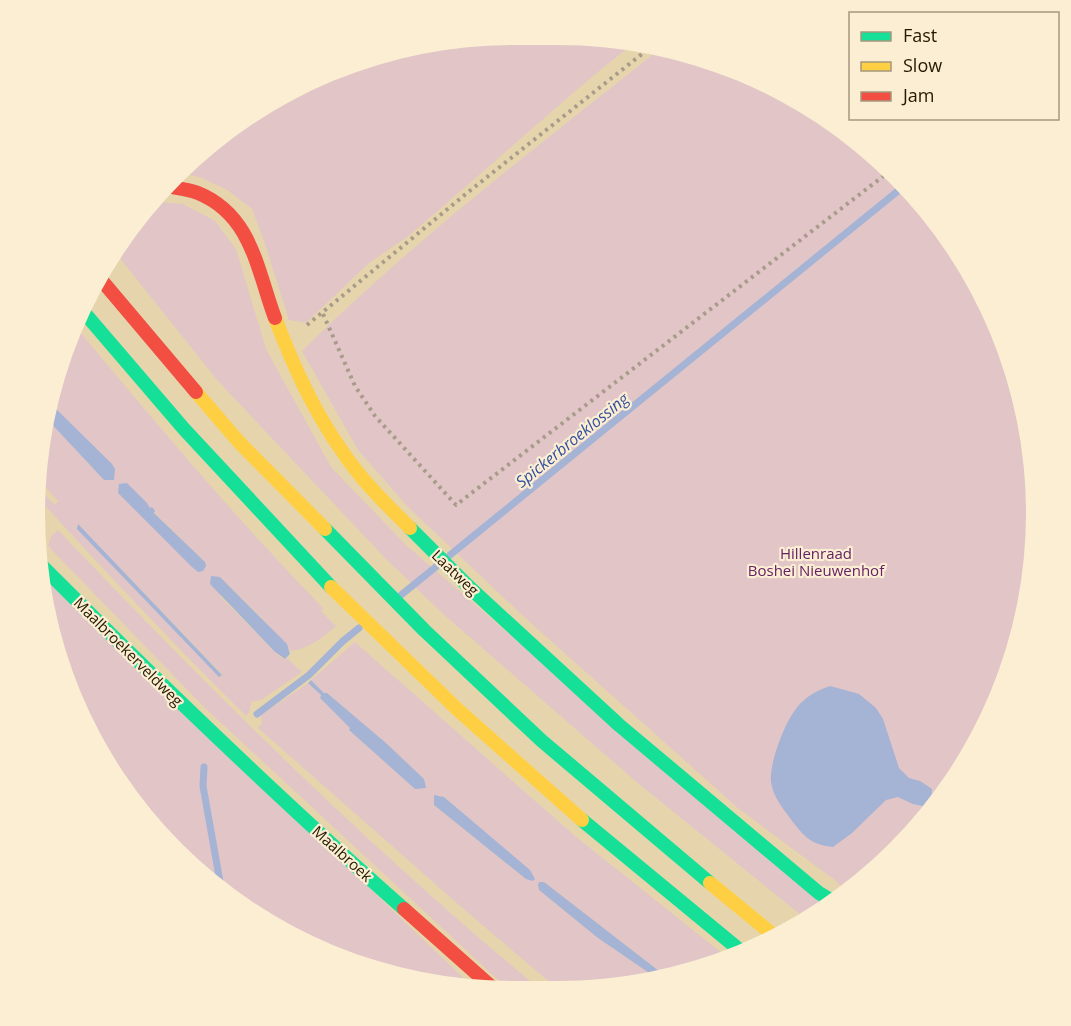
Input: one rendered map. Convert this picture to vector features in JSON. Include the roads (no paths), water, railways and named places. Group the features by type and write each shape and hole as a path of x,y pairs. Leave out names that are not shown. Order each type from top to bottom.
{"main road":[{"name":"Laatweg","path":"176,188 197,192 224,207 241,226 254,250 263,286 296,372 342,452 375,493 469,587 619,725 825,897"},
{"path":"105,284 238,441 424,630 542,741 769,931"},
{"path":"88,318 229,480 399,653 515,762 735,946"},
{"name":"Maalbroekerveldweg","path":"49,573 166,691 192,714"},
{"name":"Maalbroek","path":"192,714 309,825 484,980"}],"water":[{"path":"57,410 112,464 115,469 114,480 104,480 53,426"},
{"path":"127,483 150,508 152,507 154,513 205,562 206,566 203,571 198,572 192,567 118,493 119,484"},
{"path":"78,524 222,675 219,677 77,529"},
{"path":"211,576 220,577 287,644 290,654 285,659 275,652 210,584"},
{"path":"311,680 386,743 424,779 426,788 415,789 349,730 350,728 308,683"},
{"path":"830,686 859,694 876,708 883,719 899,768 909,778 920,781 932,789 932,794 923,806 898,797 886,800 852,833 833,847 810,840 801,832 779,803 771,782 771,773 785,728 796,708 815,692"},
{"path":"434,795 444,797 530,870 535,879 533,881 526,879 434,805"},
{"path":"539,882 544,882 658,970 648,972 598,938 539,890"}],"waterway":[{"name":"Spickerbroeklossing","path":"450,555 898,191"},
{"name":"Spickerbroeklossing","path":"401,595 437,566"},
{"name":"Spickerbroeklossing","path":"257,714 309,675 359,628"},
{"name":"Spickerbroeklossing","path":"204,767 203,786 219,877"}],"park label":[{"name":"Hillenraad Boshei Nieuwenhof","path":"816,562"}]}
